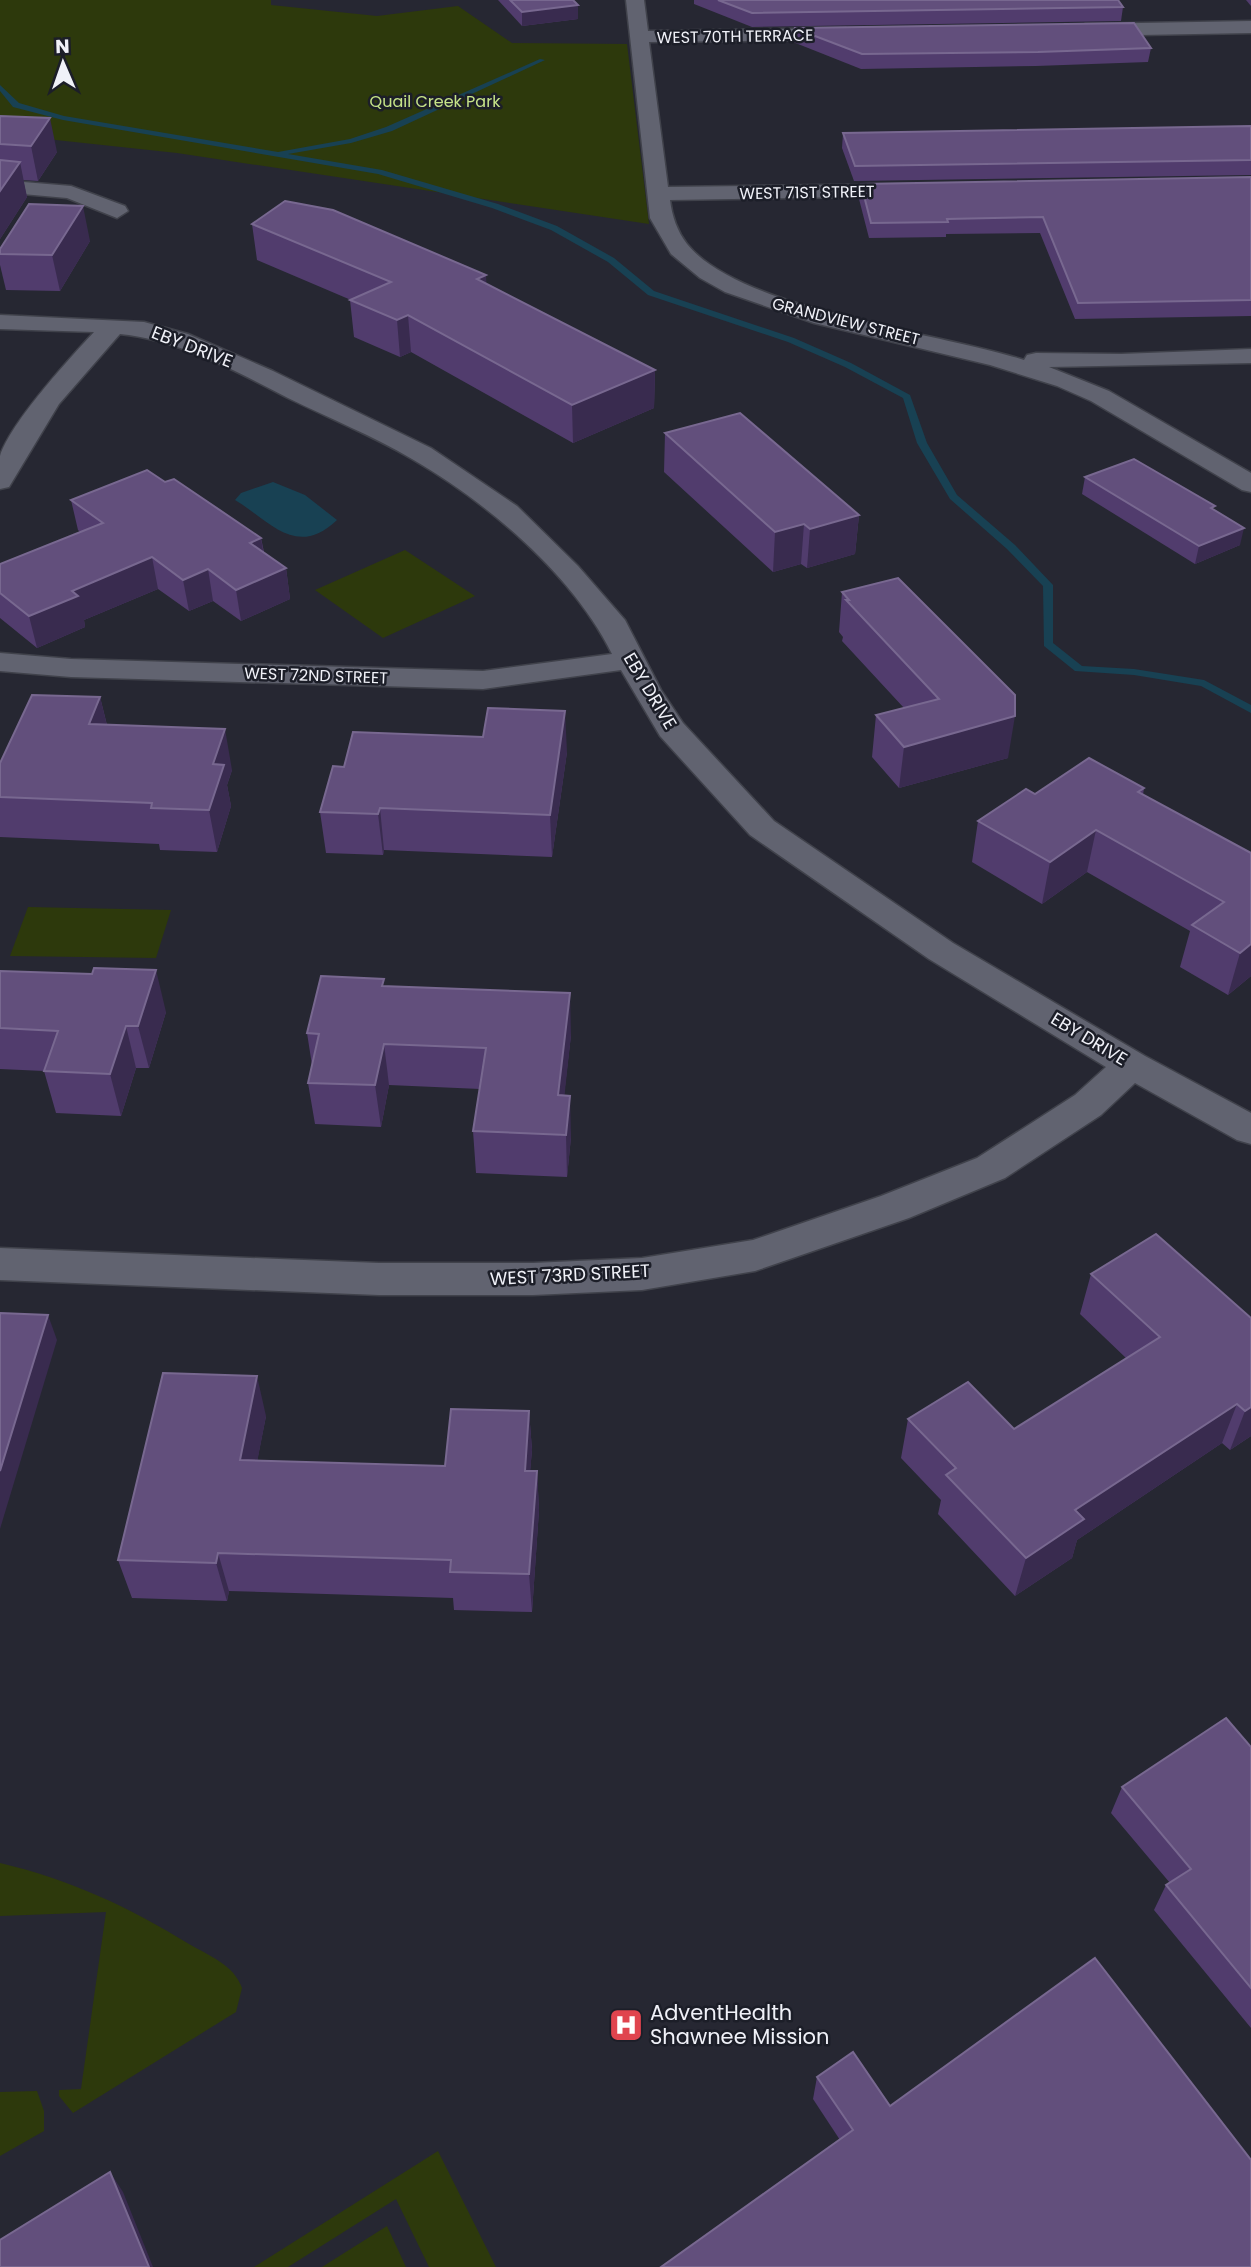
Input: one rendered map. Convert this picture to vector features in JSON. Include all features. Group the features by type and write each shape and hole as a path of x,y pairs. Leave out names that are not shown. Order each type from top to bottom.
{"street":[{"name":"GRANDVIEW STREET","path":"635,0 656,194 661,218 679,248 708,273 733,288 822,318 998,359 1066,381 1116,406 1251,484"},
{"path":"1070,30 1251,27"},
{"name":"WEST 70TH TERRACE","path":"639,37 862,34"},
{"path":"0,186 71,192 117,211"},
{"name":"WEST 71ST STREET","path":"656,194 933,189"},
{"name":"EBY DRIVE","path":"0,322 114,326 144,329 179,339 264,376 422,454 507,512 553,557 610,620 671,729 762,828 941,951 1132,1065 1251,1130"},
{"path":"0,481 45,402 114,326"},
{"path":"998,359 1146,360 1251,356"},
{"path":"1116,406 1117,385 1128,372 1146,360"},
{"name":"WEST 72ND STREET","path":"0,662 71,668 483,680 631,660"},
{"name":"WEST 73RD STREET","path":"0,1264 379,1279 533,1279 642,1274 755,1255 895,1207 991,1168 1088,1105 1132,1065"}],"green space":[{"name":"Quail Creek Park","path":"0,0 271,0 271,5 377,16 458,6 512,43 627,44 649,224 177,153 0,134"},
{"path":"405,550 475,596 383,638 315,590"},
{"path":"28,907 171,910 156,958 10,956"},
{"path":"0,1863 50,1877 98,1896 144,1918 213,1957 233,1973 242,1988 236,2012 73,2113 59,2096 59,2090 81,2089 106,1912 0,1916"},
{"path":"37,2091 44,2111 44,2131 0,2156 0,2092"},
{"path":"438,2151 496,2267 429,2267 396,2199 288,2267 254,2267"},
{"path":"387,2226 406,2267 322,2267"}],"water":[{"path":"273,482 305,495 337,520 322,531 309,536 296,536 272,526 235,500 241,493"}],"building":[{"path":"510,0 573,0 578,5 522,12"},
{"path":"718,0 1118,0 1123,7 752,13"},
{"path":"1134,23 1151,48 862,54 794,28"},
{"path":"0,116 50,118 31,146 0,144"},
{"path":"1251,126 1251,160 855,166 843,133"},
{"path":"0,160 20,162 0,191"},
{"path":"1251,177 1251,300 1078,303 1043,217 871,223 861,184"},
{"path":"285,201 333,210 486,275 477,279 655,370 572,405 408,315 397,320 350,300 391,282 252,224"},
{"path":"29,204 83,206 52,255 0,254 0,249"},
{"path":"740,413 859,515 810,529 804,524 775,532 665,433"},
{"path":"1134,459 1215,506 1211,508 1244,528 1199,546 1085,477"},
{"path":"147,470 165,482 174,479 261,538 250,543 286,568 236,590 208,569 183,580 152,557 72,591 78,596 29,616 0,593 0,564 103,523 71,500"},
{"path":"898,578 1015,695 1015,716 904,747 876,715 939,699 846,600 849,600 842,592"},
{"path":"32,695 100,697 89,724 225,729 213,764 224,765 209,810 151,808 152,803 0,797 0,763"},
{"path":"488,708 565,711 550,815 380,808 378,814 320,812 333,766 344,767 353,732 483,737"},
{"path":"1089,758 1144,788 1138,792 1251,853 1251,944 1240,953 1192,925 1224,902 1096,830 1050,862 978,821 1026,789 1035,794"},
{"path":"94,968 156,970 138,1026 126,1026 110,1074 44,1071 58,1031 0,1028 0,971 92,974"},
{"path":"321,976 384,979 382,986 570,993 558,1095 570,1096 566,1135 473,1131 486,1048 384,1044 375,1085 308,1083 319,1034 307,1033"},
{"path":"1156,1234 1251,1318 1251,1407 1245,1411 1237,1404 1075,1510 1084,1519 1026,1558 946,1475 956,1468 908,1419 968,1382 1014,1429 1160,1337 1091,1274"},
{"path":"0,1313 48,1315 0,1471"},
{"path":"163,1373 257,1376 240,1460 445,1466 451,1409 529,1411 525,1471 537,1471 529,1574 450,1572 451,1560 218,1553 216,1563 118,1560"},
{"path":"1226,1718 1251,1747 1251,1988 1166,1885 1191,1869 1122,1787"},
{"path":"1095,1958 1251,2160 1251,2267 661,2267 853,2130 817,2077 853,2052 890,2106"},
{"path":"110,2172 149,2267 0,2267 0,2240"}],"waterway":[{"path":"281,153 351,141 389,129 542,60"},
{"path":"0,87 16,105 63,118 379,172 495,206 554,228 611,260 651,293 791,340 848,365 907,397 922,443 953,497 1011,547 1048,585 1048,644 1079,669 1134,672 1204,683 1251,710"}],"place":[{"name":"AdventHealth Shawnee Mission","path":"626,2025"}]}
